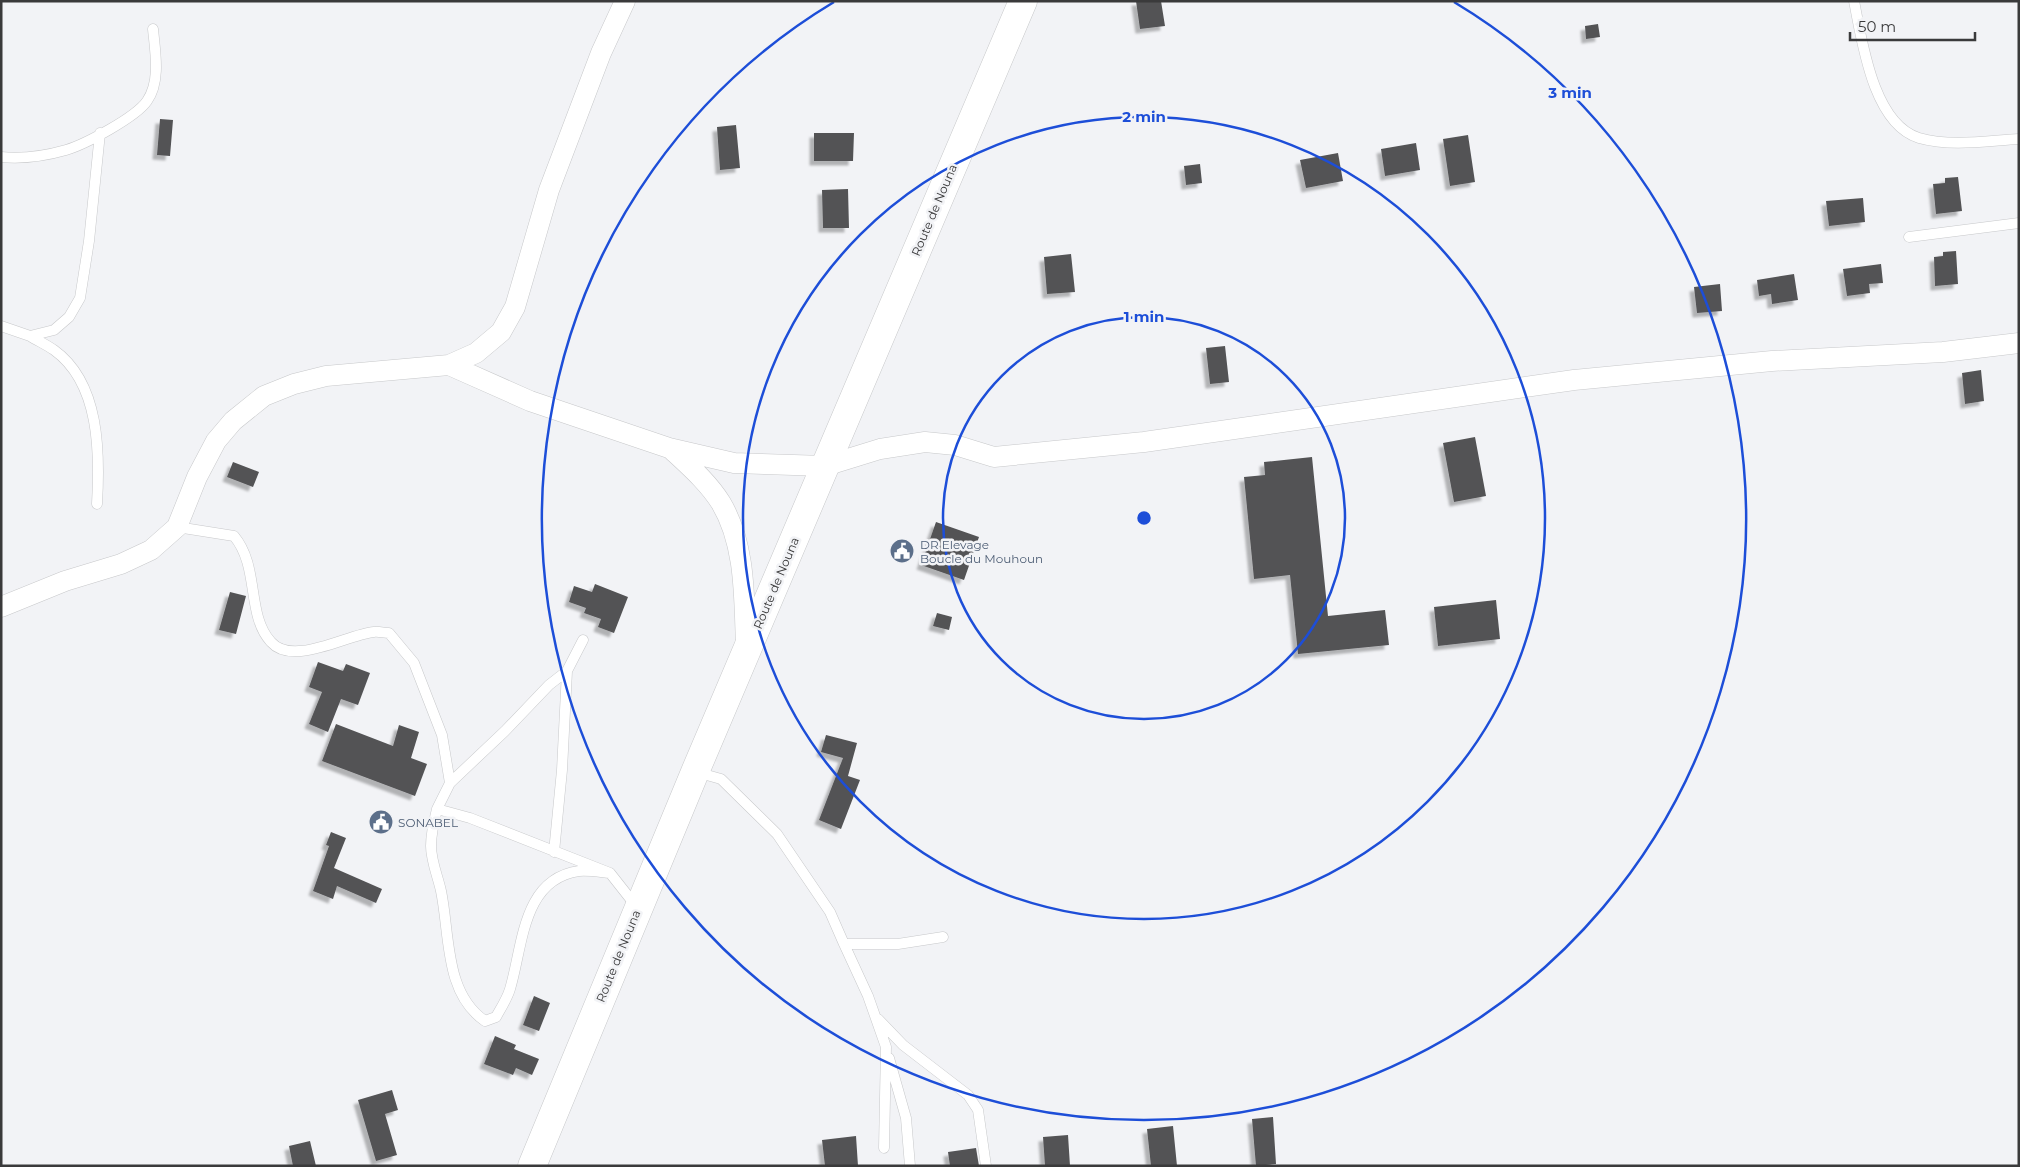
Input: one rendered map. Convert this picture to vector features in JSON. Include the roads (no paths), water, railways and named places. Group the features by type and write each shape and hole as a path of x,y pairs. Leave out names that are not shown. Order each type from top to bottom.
{"main road":[{"name":"Route de Nouna","path":"532,1166 695,772 1023,1"}],"street":[{"path":"1,607 65,581 121,564 151,550 177,527 197,477 216,441 233,421 264,396 294,384 326,376 449,365 476,353 501,332 515,307 549,190 601,53 625,1"},
{"path":"449,365 530,401 669,448 734,463 825,466 880,449 925,442 954,445 994,458 1144,442 1574,380 1772,361 1943,352 2019,343"},
{"path":"669,448 695,472 721,502 738,541 744,594 747,651"}],"lane":[{"path":"1854,1 1864,52 1879,96 1892,118 1904,129 1918,138 1950,143 2019,139"},
{"path":"1,157 38,156 67,149 129,119 148,100 154,80 156,64 153,29"},
{"path":"30,336 54,330 69,317 80,298 89,241 100,133"},
{"path":"1909,237 2019,223"},
{"path":"1,326 30,336 55,350 78,375 97,433 100,461 97,504"},
{"path":"177,527 234,536 243,546 257,616 271,643 283,650 305,651 374,631 389,633 414,663 442,735 450,783"},
{"path":"554,852 562,770 567,671 583,640"},
{"path":"567,671 549,685 505,731 450,783 437,809 431,847 442,893 448,947 462,995 476,1015 485,1021 496,1017 510,991 530,910 542,890 556,878 579,871 610,873"},
{"path":"695,772 721,779 777,834 830,912 868,996 886,1047 906,1118 910,1166"},
{"path":"437,809 470,818 610,873 638,908"},
{"path":"844,944 898,944 943,937"},
{"path":"875,1016 903,1045 968,1095 978,1110 986,1166"},
{"path":"884,1148 886,1047"}],"place":[{"name":"DR Elevage Boucle du Mouhoun","path":"902,551"},
{"name":"SONABEL","path":"381,822"}]}
